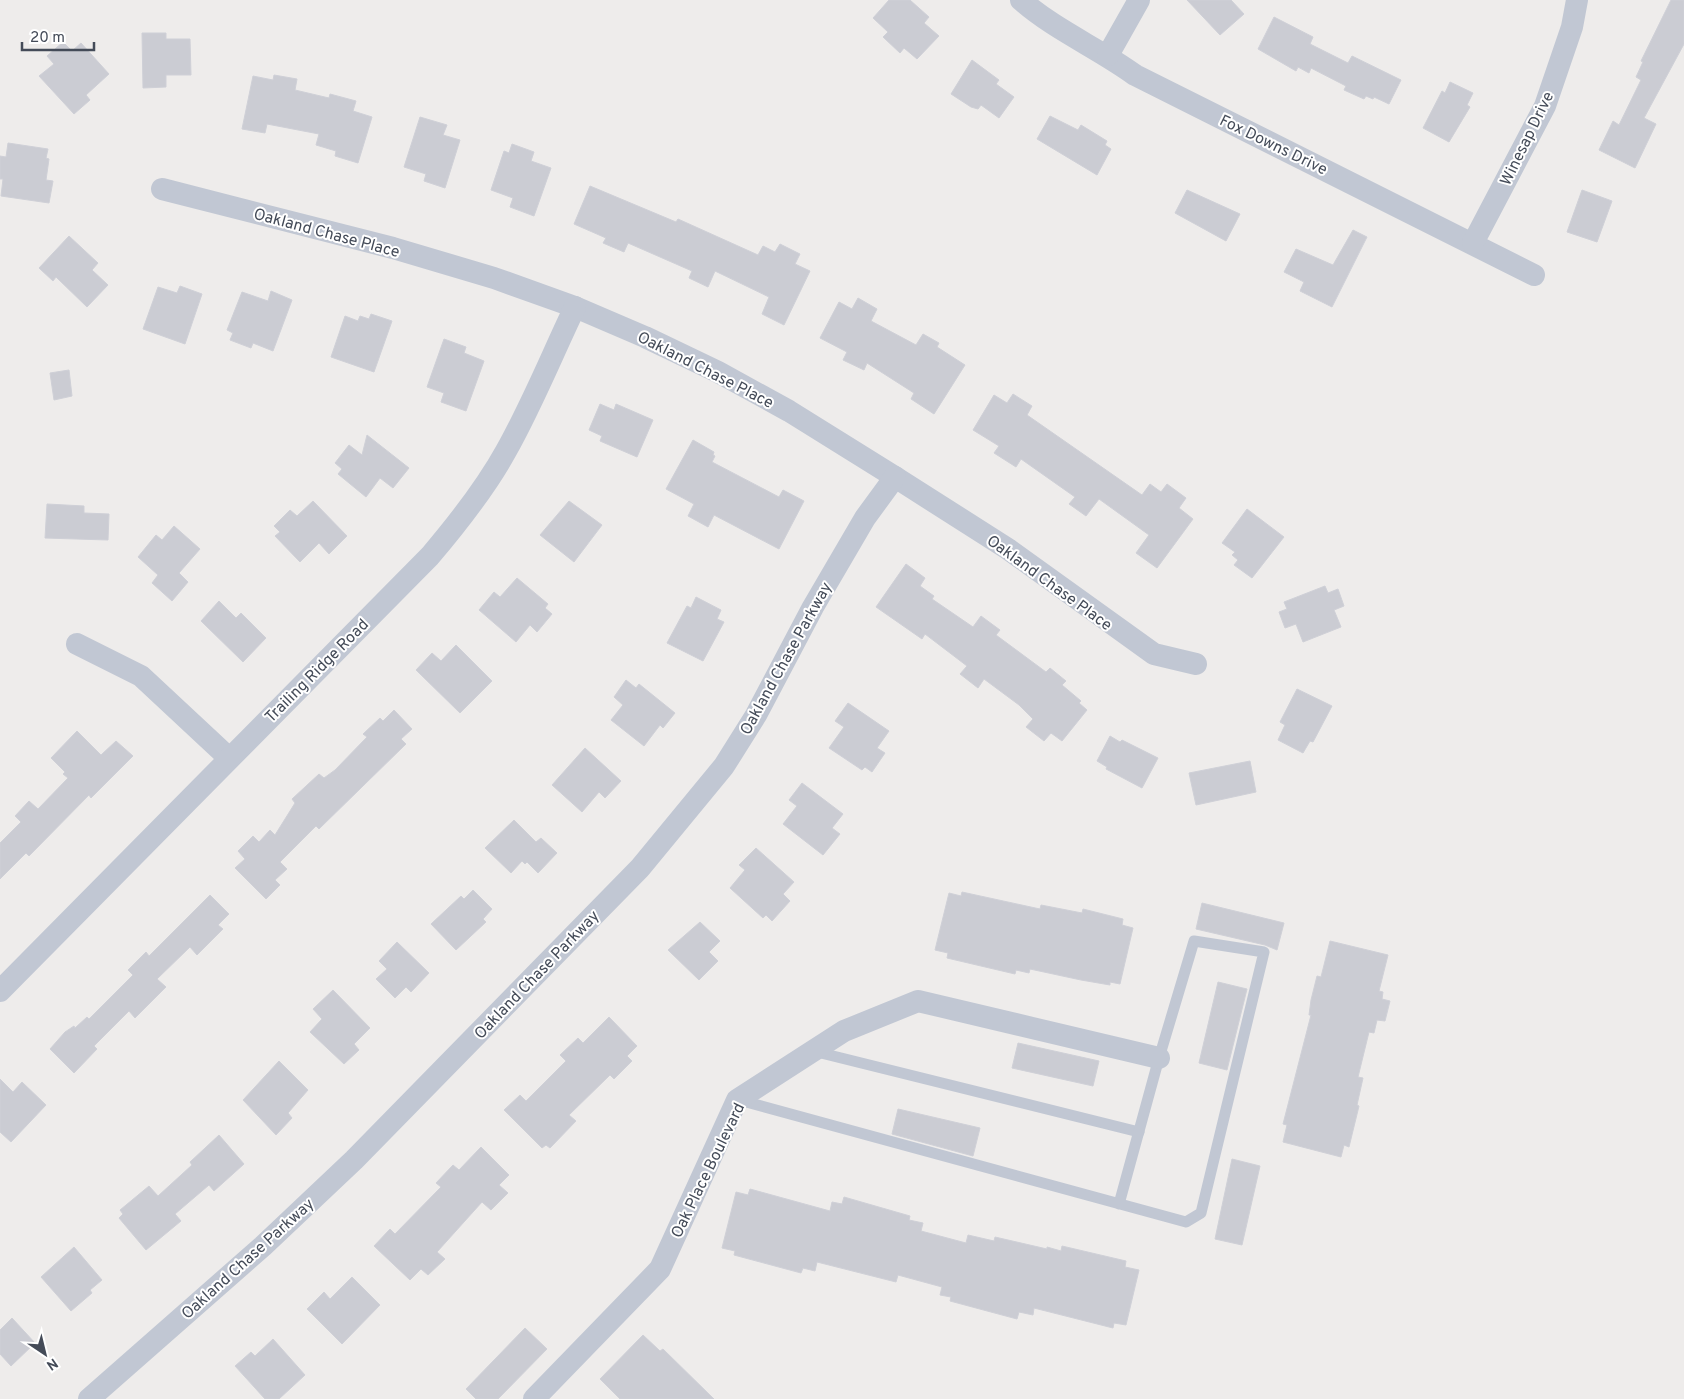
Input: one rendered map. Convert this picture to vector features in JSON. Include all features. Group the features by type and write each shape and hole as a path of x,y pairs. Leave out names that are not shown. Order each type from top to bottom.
{"street":[{"name":"Fox Downs Drive","path":"1021,0 1034,12 1108,55 1135,75 1534,275"},
{"path":"1108,55 1139,0"},
{"name":"Winesap Drive","path":"1473,243 1545,106 1572,27 1577,0"},
{"name":"Oakland Chase Place","path":"162,189 402,251 494,278 575,307 644,337 718,372 789,411 1008,549 1154,654 1196,664"},
{"name":"Trailing Ridge Road","path":"0,991 430,556 453,529 476,498 506,451 575,307"},
{"name":"Oakland Chase Parkway","path":"89,1399 263,1246 354,1160 653,854 724,766 756,715 813,607 865,518 895,477"},
{"path":"77,644 142,676 229,758"},
{"name":"Oak Place Boulevard","path":"534,1399 660,1269 737,1100 844,1031 918,1001 1159,1058"}],"lane":[{"path":"737,1100 1119,1204 1186,1222 1202,1213 1264,952 1194,941 1159,1058 1119,1204"},
{"path":"812,1051 1139,1132"}],"building":[{"path":"889,0 910,0 929,17 924,23 939,36 917,59 904,48 900,53 883,37 888,32 873,18"},
{"path":"1187,0 1231,0 1244,14 1220,35"},
{"path":"1671,0 1684,0 1684,44 1644,118 1656,124 1635,168 1599,150 1613,121 1619,125 1641,80 1636,77 1643,62 1641,61"},
{"path":"1274,17 1313,37 1310,44 1348,63 1352,56 1401,80 1389,104 1374,97 1373,99 1366,96 1364,99 1344,90 1346,86 1311,68 1309,73 1298,67 1296,71 1258,49"},
{"path":"142,33 166,33 166,39 190,39 191,75 166,75 166,87 143,88"},
{"path":"63,42 72,51 81,43 109,74 86,95 90,100 74,114 39,76 54,64 47,56"},
{"path":"972,60 999,80 996,84 1014,97 999,118 981,105 978,109 971,107 951,94"},
{"path":"274,75 297,79 295,90 329,98 330,94 356,101 353,111 372,117 358,163 335,156 336,151 316,145 319,134 267,124 265,133 242,129 253,76 273,80"},
{"path":"1450,82 1473,93 1467,105 1470,107 1449,142 1423,128 1442,91 1445,93"},
{"path":"1050,116 1078,130 1081,125 1107,141 1105,145 1111,149 1097,175 1037,139"},
{"path":"420,117 447,125 443,135 460,140 445,188 424,181 426,174 404,167"},
{"path":"8,143 48,149 46,158 49,159 46,180 53,181 49,203 1,196 3,179 0,179 0,156 6,157"},
{"path":"512,144 534,152 531,161 551,168 534,216 510,207 513,198 491,190 504,151 509,153"},
{"path":"590,186 676,222 678,219 758,255 763,246 775,252 780,244 800,254 795,264 810,271 784,325 762,314 769,297 715,271 708,287 689,278 692,271 628,243 624,252 603,243 606,238 574,224"},
{"path":"1187,190 1240,214 1226,241 1175,213"},
{"path":"1582,190 1612,201 1597,242 1567,232"},
{"path":"1353,230 1367,237 1332,307 1300,291 1304,282 1284,272 1296,249 1333,265"},
{"path":"69,236 98,263 92,270 108,285 87,307 56,277 53,281 39,268"},
{"path":"180,286 202,294 185,344 143,329 158,287 177,293"},
{"path":"271,291 292,300 273,351 253,343 251,348 230,340 233,333 227,330 242,292 268,301"},
{"path":"858,298 877,309 871,321 916,345 923,334 939,343 937,347 965,365 934,414 911,399 914,393 867,363 864,370 843,360 847,352 820,338 839,302 852,309"},
{"path":"371,314 392,321 374,372 331,357 345,316 358,321 360,316 369,319"},
{"path":"444,339 466,347 464,353 484,361 466,411 441,402 444,393 427,387"},
{"path":"69,370 72,396 54,400 50,373"},
{"path":"1013,394 1032,406 1027,415 1142,495 1150,484 1161,492 1167,484 1186,498 1179,508 1193,519 1157,568 1136,553 1149,535 1099,499 1086,516 1069,504 1075,497 1021,459 1016,467 994,453 999,446 973,430 994,395 1007,403"},
{"path":"600,404 614,410 616,404 653,420 637,457 600,441 602,436 589,430"},
{"path":"367,435 409,468 393,488 380,478 366,497 338,474 342,469 335,463 349,445 362,455"},
{"path":"693,440 714,452 713,455 715,456 712,462 779,497 783,490 804,501 779,549 714,515 708,527 688,516 694,504 666,489"},
{"path":"313,501 347,536 329,554 319,543 300,562 275,536 280,532 274,526 290,510 297,516"},
{"path":"569,501 602,525 574,562 540,535"},
{"path":"47,504 84,506 84,513 109,514 108,540 45,538"},
{"path":"1247,509 1284,537 1252,578 1234,565 1238,560 1232,555 1235,552 1222,543"},
{"path":"174,526 200,549 179,573 188,582 172,601 152,583 158,575 138,557 156,535 162,540"},
{"path":"906,564 925,578 920,586 934,596 932,599 973,627 981,616 1000,630 996,635 1046,672 1050,668 1066,681 1062,685 1081,701 1079,703 1087,710 1062,741 1051,733 1044,741 1026,727 1033,719 1019,705 984,679 978,688 960,674 967,666 925,634 922,639 876,607"},
{"path":"517,578 548,604 545,608 552,614 537,632 530,625 516,642 479,610 494,592 500,597"},
{"path":"1325,586 1328,593 1338,589 1344,606 1334,610 1341,627 1303,642 1296,624 1285,628 1279,612 1287,609 1284,602"},
{"path":"696,597 721,610 717,619 724,622 703,661 667,643 687,606 691,608"},
{"path":"219,601 236,618 241,613 266,638 243,662 201,621"},
{"path":"456,645 492,681 460,713 416,670 432,653 441,661"},
{"path":"626,680 636,688 639,684 675,713 663,728 660,725 644,746 611,720 623,705 614,697"},
{"path":"1297,689 1332,706 1313,742 1310,741 1303,753 1278,740 1285,725 1280,722"},
{"path":"848,703 889,731 877,748 885,753 872,772 865,767 862,770 829,748 844,727 835,721"},
{"path":"394,710 412,729 401,739 406,744 319,829 316,826 280,862 287,869 275,880 280,885 266,899 235,868 245,859 238,851 253,836 259,842 270,830 275,835 295,803 292,799 319,774 324,778 335,770 367,737 363,734 380,718 383,721"},
{"path":"77,731 101,755 116,741 133,756 91,798 89,795 29,856 26,853 0,879 0,843 21,822 15,816 29,801 38,809 68,778 63,774 65,772 51,758"},
{"path":"1110,736 1158,758 1142,788 1106,769 1107,767 1097,761"},
{"path":"585,748 621,781 605,798 599,792 582,812 552,785"},
{"path":"1250,761 1256,792 1196,805 1189,773"},
{"path":"802,783 843,814 832,828 840,834 823,855 783,824 797,806 789,800"},
{"path":"514,820 536,842 541,838 557,853 538,873 527,862 525,864 522,861 511,873 485,848"},
{"path":"756,848 794,882 783,894 790,901 772,921 766,915 763,918 730,888 745,870 739,865"},
{"path":"473,890 492,909 483,919 486,922 456,950 431,924 461,896 464,899"},
{"path":"962,892 1040,909 1041,905 1082,913 1083,909 1123,919 1122,925 1133,928 1120,984 1110,982 1110,985 1030,969 1029,973 1016,970 1015,974 947,958 948,953 935,950 949,893 961,896"},
{"path":"210,895 229,914 218,925 223,929 197,955 190,947 157,979 166,987 135,1018 129,1011 94,1046 97,1049 74,1073 50,1049 65,1032 74,1026 75,1028 87,1017 89,1019 133,975 128,970 146,952 149,956"},
{"path":"1202,903 1284,923 1277,950 1265,945 1196,929"},
{"path":"700,922 720,941 709,952 718,961 699,980 668,950"},
{"path":"1330,941 1388,955 1379,991 1383,992 1382,999 1390,1001 1385,1021 1377,1020 1374,1033 1369,1032 1358,1077 1363,1078 1357,1105 1359,1106 1349,1147 1344,1145 1341,1157 1283,1142 1287,1125 1283,1124 1311,1015 1309,1015 1311,1000 1317,976 1321,977"},
{"path":"397,942 429,973 411,992 406,987 395,998 376,979 387,969 379,961"},
{"path":"1218,982 1247,989 1227,1070 1199,1063"},
{"path":"333,990 370,1028 354,1044 359,1050 344,1064 310,1032 322,1019 313,1009"},
{"path":"609,1017 637,1046 627,1056 632,1061 614,1079 610,1075 569,1115 576,1121 550,1148 546,1145 542,1148 504,1110 520,1095 526,1101 566,1061 560,1055 578,1038 583,1043"},
{"path":"1018,1043 1099,1061 1093,1086 1012,1068"},
{"path":"279,1061 308,1090 288,1113 292,1118 276,1135 243,1100"},
{"path":"0,1079 13,1092 22,1082 46,1105 11,1142 0,1132"},
{"path":"898,1109 980,1128 973,1156 892,1134"},
{"path":"219,1135 244,1164 214,1191 209,1185 175,1214 181,1221 146,1250 119,1218 123,1214 120,1210 149,1186 158,1196 192,1165 190,1162"},
{"path":"481,1147 509,1175 499,1185 508,1193 491,1210 482,1202 437,1252 445,1259 428,1275 421,1269 410,1280 374,1246 390,1229 395,1234 441,1187 436,1183 453,1165 459,1170"},
{"path":"1232,1159 1260,1166 1242,1245 1215,1239"},
{"path":"750,1189 830,1211 832,1202 842,1204 844,1197 910,1216 909,1220 923,1223 921,1231 966,1243 968,1235 994,1241 995,1237 1061,1251 1062,1246 1126,1261 1125,1267 1139,1270 1126,1325 1114,1323 1113,1328 1034,1308 1033,1315 1019,1312 1017,1319 950,1301 951,1297 940,1295 942,1287 898,1275 896,1282 817,1262 815,1271 803,1268 801,1273 734,1255 735,1251 722,1248 736,1192 748,1195"},
{"path":"74,1247 102,1280 90,1290 92,1293 71,1311 41,1277"},
{"path":"352,1277 380,1305 342,1344 307,1309 324,1292 330,1299"},
{"path":"12,1318 35,1343 11,1366 0,1354 0,1330"},
{"path":"525,1328 547,1349 498,1399 476,1399 466,1389"},
{"path":"643,1335 660,1351 663,1349 714,1399 620,1399 600,1379"},
{"path":"273,1339 305,1375 279,1399 265,1399 235,1366 251,1352 255,1356"}]}
